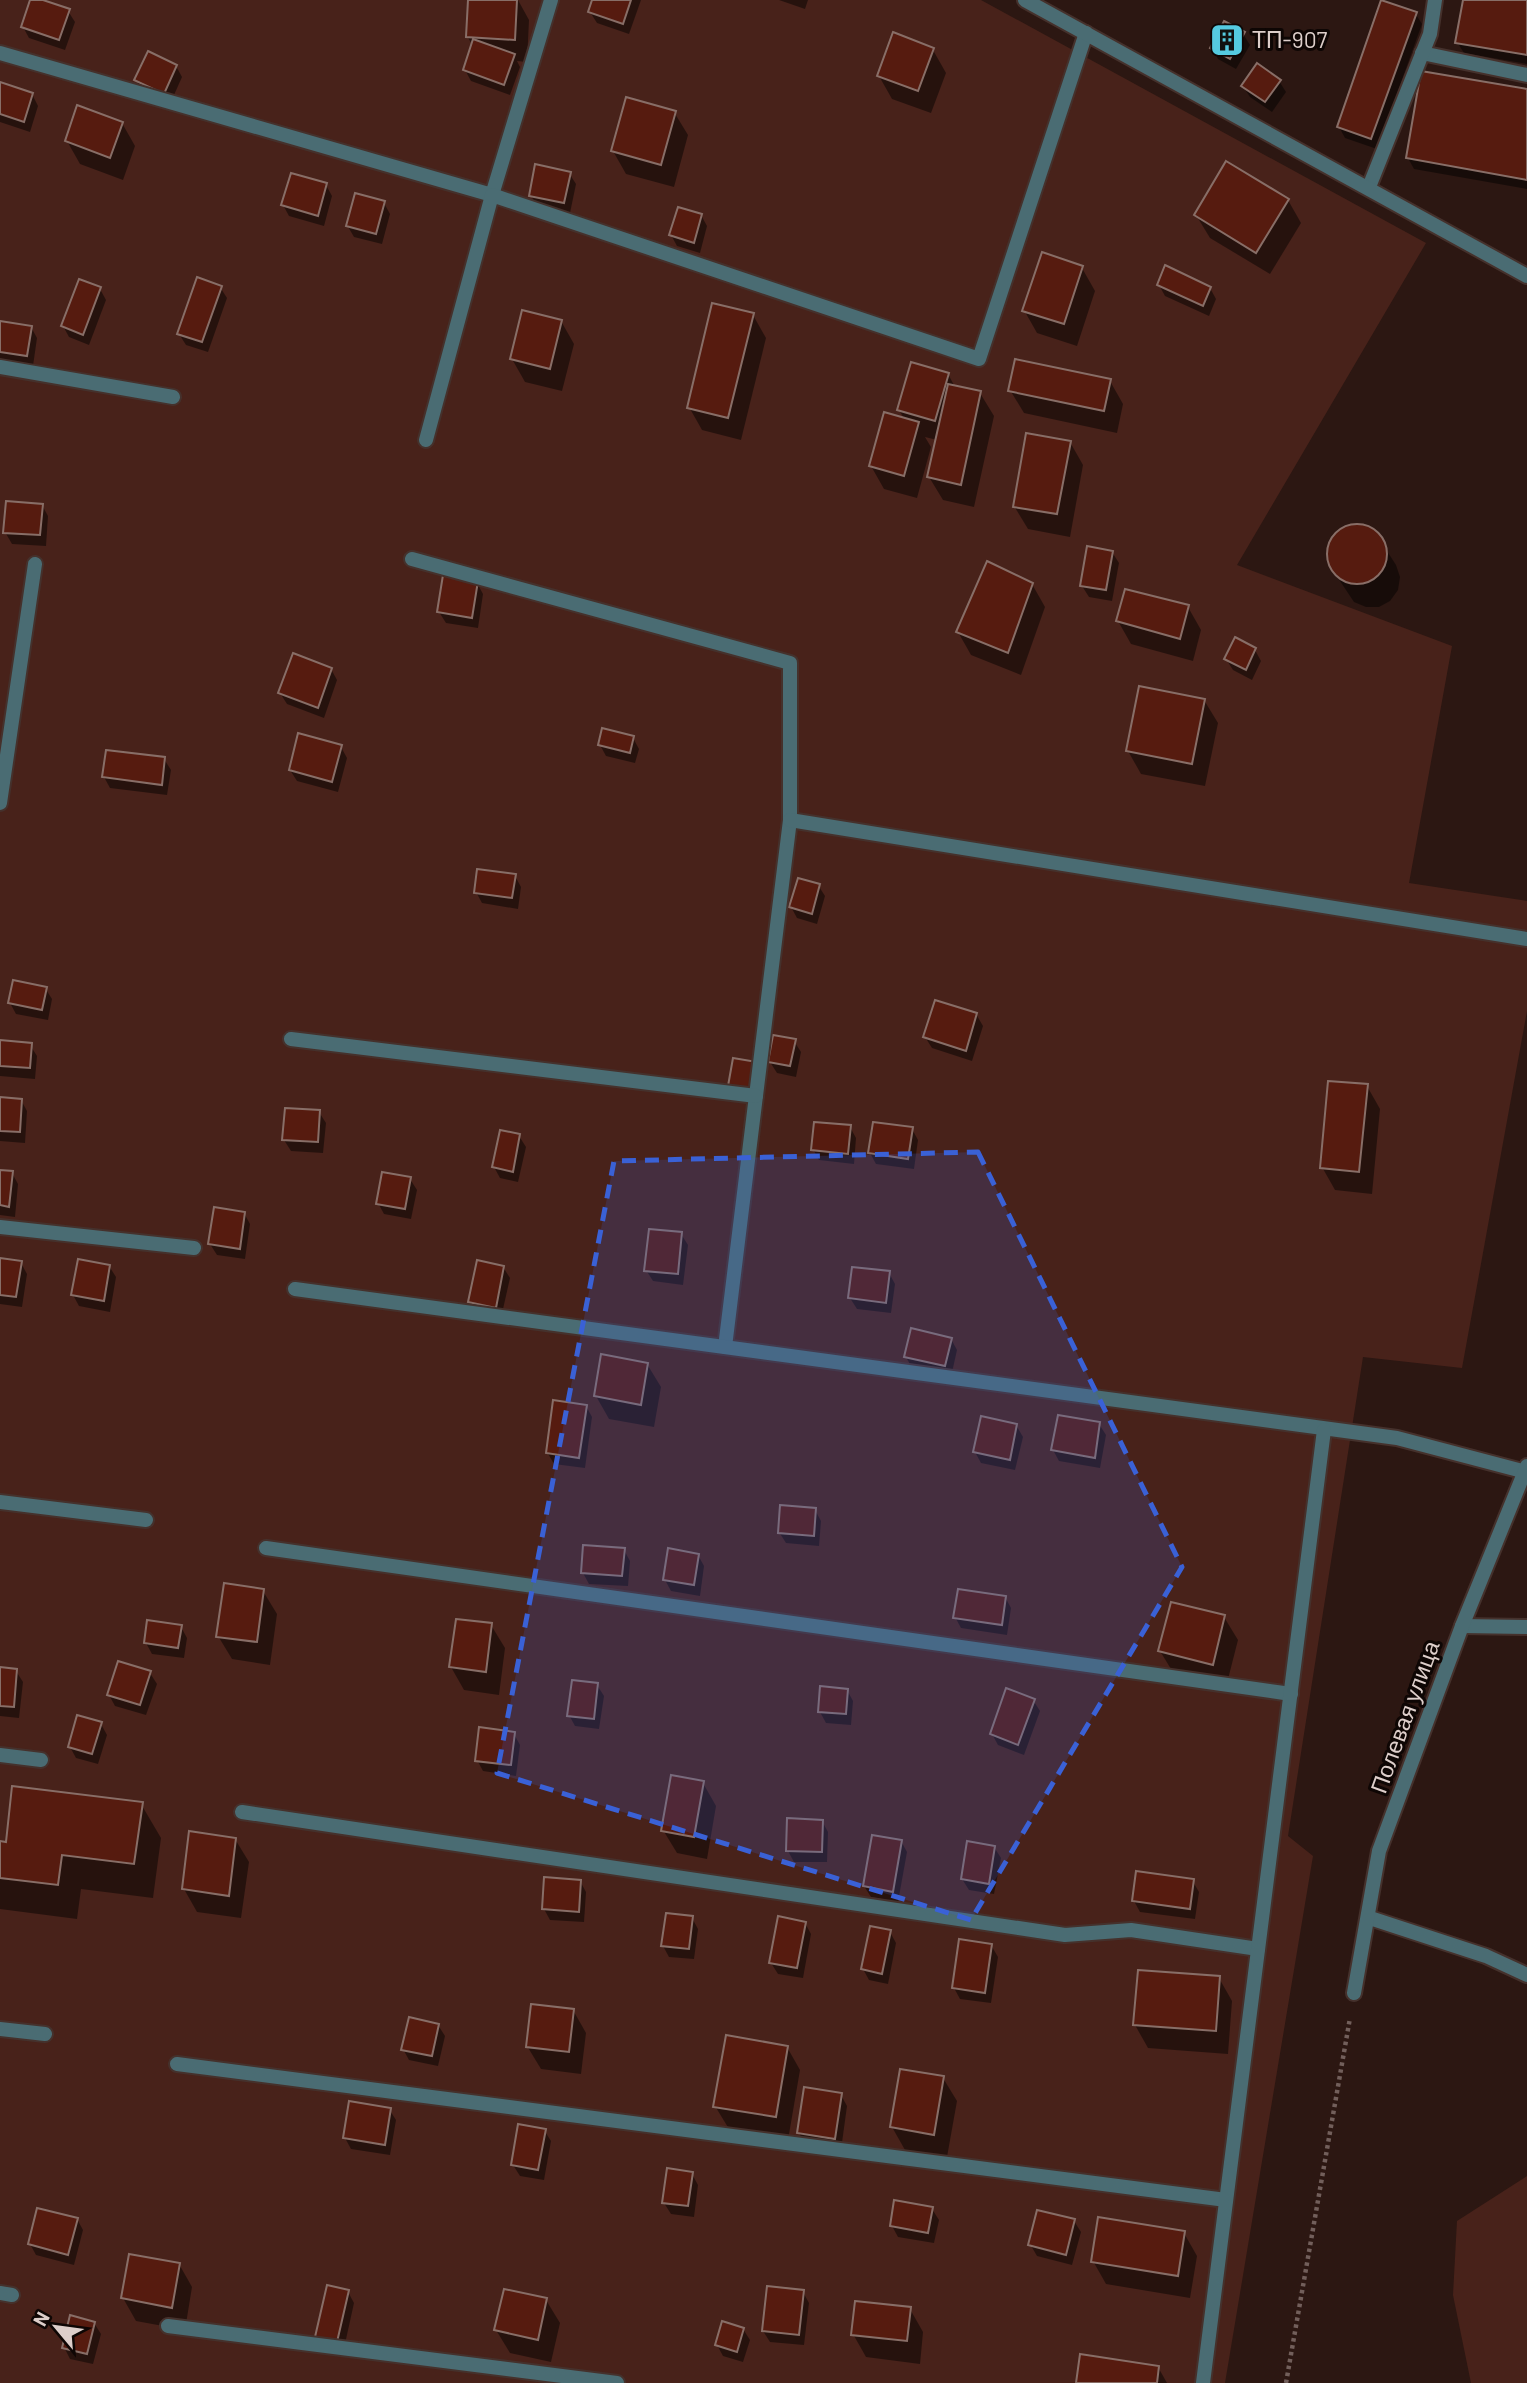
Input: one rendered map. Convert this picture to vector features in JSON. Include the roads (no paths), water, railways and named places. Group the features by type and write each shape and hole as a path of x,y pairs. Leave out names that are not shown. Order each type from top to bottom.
{"street":[{"path":"426,440 492,195 551,0"},
{"path":"1025,0 1527,276"},
{"path":"1368,187 1430,34 1435,0"},
{"path":"0,53 492,195 979,359 1086,33"},
{"path":"1422,53 1527,75"},
{"path":"0,367 173,397"},
{"path":"412,559 790,663 790,820 725,1347"},
{"path":"0,803 35,564"},
{"path":"790,820 1527,939"},
{"path":"290,1040 756,1096"},
{"path":"0,1227 194,1248"},
{"path":"295,1289 1397,1438 1527,1469"},
{"path":"1203,2383 1324,1430"},
{"name":"Полевая улица","path":"1354,1993 1370,1918 1379,1851 1462,1626 1527,1469"},
{"path":"0,1502 146,1520"},
{"path":"266,1548 1291,1694"},
{"path":"1462,1626 1527,1627"},
{"path":"0,1755 41,1760"},
{"path":"242,1812 1065,1935 1131,1930 1258,1949"},
{"path":"1370,1918 1486,1956 1527,1975"},
{"path":"0,2029 45,2034"},
{"path":"177,2064 1226,2200"},
{"path":"168,2326 617,2383"}],"place":[{"name":"ТП-907","path":"1227,40"}]}
